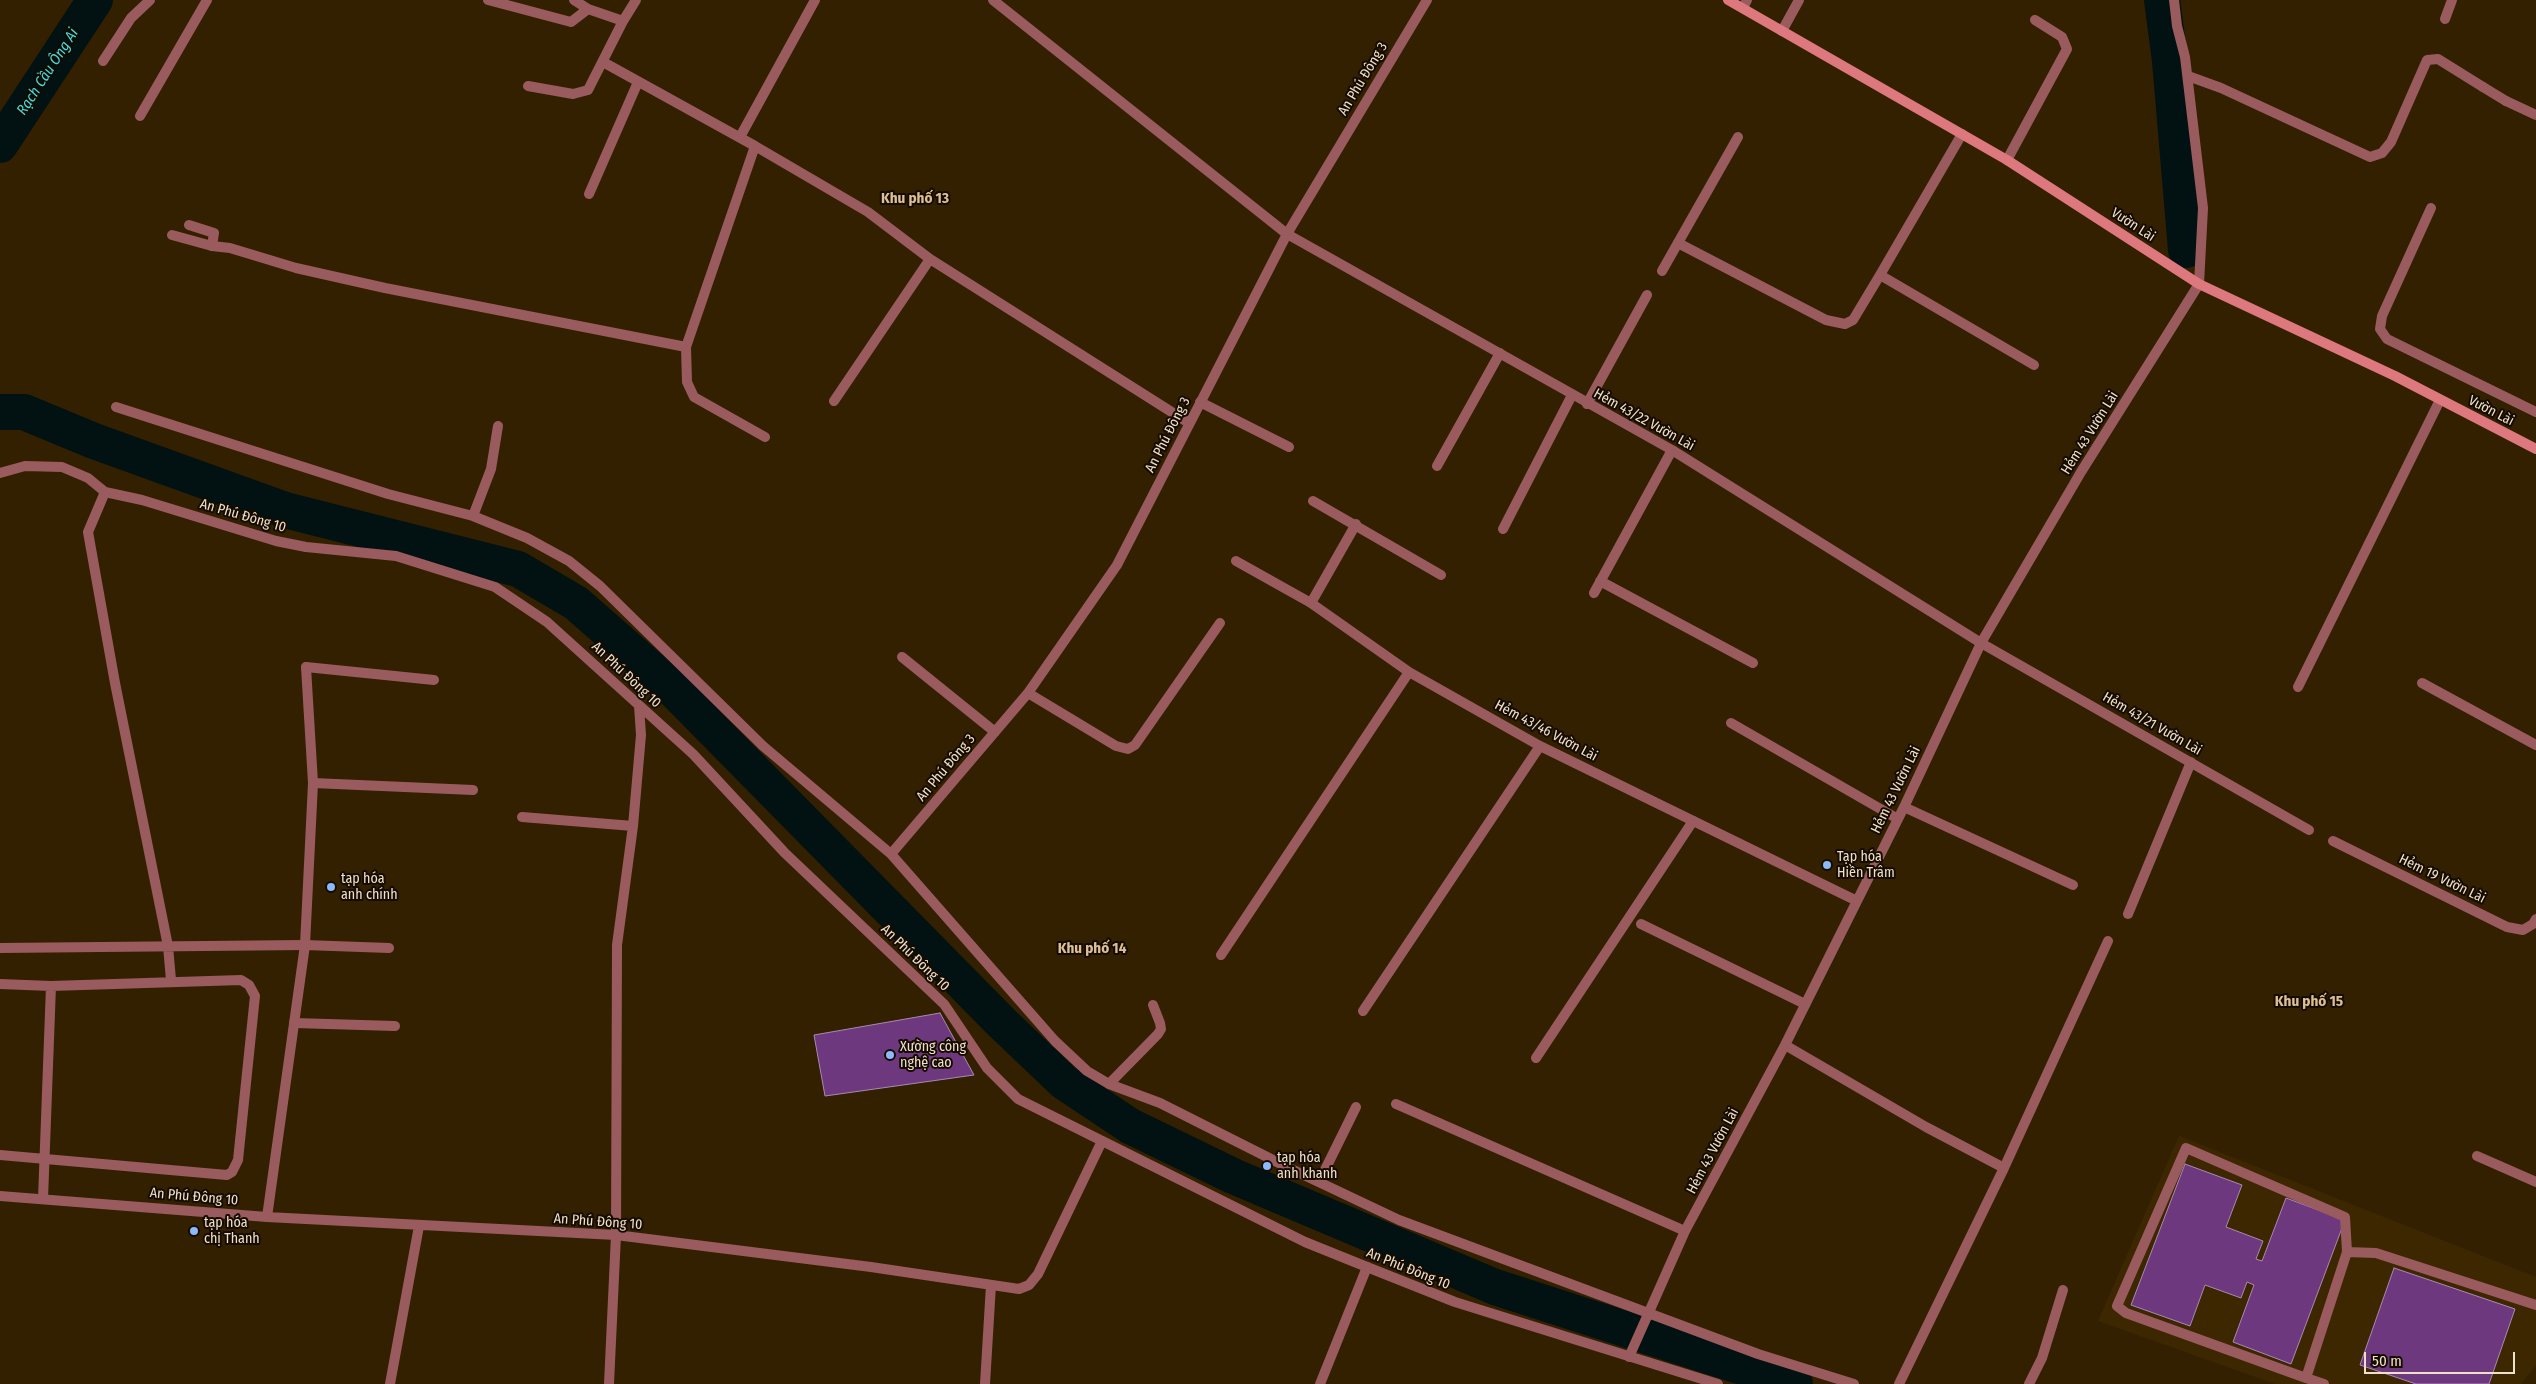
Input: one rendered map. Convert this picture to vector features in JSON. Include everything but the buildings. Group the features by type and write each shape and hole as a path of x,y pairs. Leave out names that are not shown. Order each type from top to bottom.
{"main road":[{"name":"Vườn Lài","path":"1728,0 1745,4 1782,31 2007,160 2199,284 2440,400 2536,449"}],"street":[{"path":"103,61 131,18 150,0"},
{"path":"140,116 207,0"},
{"path":"488,0 571,22 588,9"},
{"path":"574,0 588,9 623,21"},
{"path":"528,86 581,94 593,84 623,21 636,0"},
{"path":"740,137 815,0"},
{"name":"Hẻm 43/22 Vườn Lài","path":"993,0 1287,234 1672,450 1980,643"},
{"name":"An Phú Đông 3","path":"891,854 1028,693 1117,565 1287,234 1427,0"},
{"path":"1782,31 1799,0"},
{"path":"2174,0 2188,76 2203,208 2199,284"},
{"path":"2445,19 2452,0"},
{"path":"2007,160 2067,49 2062,37 2035,20"},
{"path":"2188,76 2221,88 2370,157 2382,153 2391,142 2427,60 2438,59 2506,101 2536,115"},
{"path":"604,62 740,137 868,212 930,259 1189,423"},
{"path":"588,194 638,82"},
{"path":"1678,243 1838,324 1845,324 1853,320 1962,134"},
{"path":"1662,271 1738,137"},
{"path":"755,146 686,347 687,382 694,397 766,437"},
{"path":"2431,208 2382,316 2380,329 2387,339 2536,412"},
{"path":"189,225 214,233 212,246"},
{"path":"172,235 212,246 230,248 296,268 376,286 686,347"},
{"path":"834,401 930,259"},
{"path":"1880,276 2034,366"},
{"name":"Hẻm 43 Vườn Lài","path":"1630,1354 1686,1231 1785,1045 1904,807 1980,643 2081,472 2199,284"},
{"path":"1587,404 1648,296"},
{"path":"1437,466 1500,354"},
{"path":"1503,529 1572,395"},
{"path":"2298,687 2440,400"},
{"path":"1200,402 1289,447"},
{"path":"116,407 388,494 473,516 527,538 569,561 584,573 763,746 891,854 1055,1041 1087,1071 1108,1084 1160,1103 1399,1220 1646,1318 1854,1384"},
{"path":"473,516 491,469 498,426"},
{"path":"1594,593 1672,450"},
{"name":"An Phú Đông 10","path":"0,473 25,466 62,468 88,478 105,492 142,500 276,541 306,547 396,556 496,587 547,622 693,754 784,852 944,1004 987,1068 1018,1098 1304,1242 1455,1302 1630,1354 1718,1384"},
{"path":"105,492 88,532 115,683 168,946 172,980"},
{"path":"1313,501 1356,524 1441,575"},
{"path":"1312,603 1356,524"},
{"name":"Hẻm 43/46 Vườn Lài","path":"1236,561 1312,603 1409,672 1540,746 1857,902"},
{"path":"1600,581 1753,663"},
{"path":"1028,693 1116,746 1128,749 1135,745 1220,623"},
{"name":"Hẻm 43/21 Vườn Lài","path":"1980,643 2309,830"},
{"path":"902,657 995,732"},
{"path":"268,1216 305,945 313,783 306,667 434,680"},
{"path":"1221,955 1409,672"},
{"path":"2422,682 2536,745"},
{"path":"608,1384 616,1235 617,945 633,826 641,735 639,706"},
{"path":"1731,723 1898,819"},
{"path":"1362,1011 1540,746"},
{"path":"2128,914 2191,762"},
{"path":"313,783 473,790"},
{"path":"1904,807 2072,885"},
{"path":"522,817 633,826"},
{"path":"1536,1058 1693,821"},
{"name":"Hẻm 19 Vườn Lài","path":"2333,841 2507,927 2523,930 2533,924 2536,919"},
{"path":"1641,924 1805,1004"},
{"path":"1899,1384 2004,1168 2108,941"},
{"path":"0,948 305,945 389,948"},
{"path":"0,984 51,986 172,980 241,980 253,990 254,1006 236,1168 227,1174 45,1157 0,1155"},
{"path":"43,1199 51,986"},
{"path":"1108,1084 1158,1034 1161,1028 1153,1005"},
{"path":"294,1023 395,1026"},
{"path":"1785,1045 1926,1127 2004,1168"},
{"path":"1396,1104 1686,1231"},
{"path":"1319,1182 1356,1107"},
{"name":"An Phú Đông 10","path":"0,1196 420,1226 616,1235 1019,1289 1029,1285 1038,1274 1102,1141"},
{"path":"2306,1378 2347,1252 2345,1217 2186,1148 2117,1306 2126,1313 2306,1378 2324,1384"},
{"path":"2477,1156 2536,1182"},
{"path":"390,1384 420,1226"},
{"path":"2347,1252 2376,1253 2536,1305"},
{"path":"1320,1384 1367,1267"},
{"path":"985,1384 991,1285"},
{"path":"2029,1384 2042,1358 2063,1290"}],"shaded area":[{"path":"2179,1136 2536,1277 2536,1366 2521,1384 2275,1384 2098,1321"}],"waterway":[{"name":"Rạch Cầu Ông Ai","path":"0,145 95,0"},
{"path":"2162,0 2170,61 2186,250"},
{"path":"0,412 24,412 94,441 285,510 518,569 576,603 665,681 1002,1023 1064,1082 1130,1126 1233,1176 1495,1287 1795,1384"}],"place":[{"name":"Tạp hóa Hiền Trâm","path":"1827,865"},
{"name":"tạp hóa anh chính","path":"331,887"},
{"name":"Xường công nghệ cao","path":"890,1055"},
{"name":"tạp hóa anh khanh","path":"1267,1166"},
{"name":"tạp hóa chị Thanh","path":"194,1231"}],"district":[{"name":"Khu phố 13","path":"915,199"},
{"name":"Khu phố 14","path":"1092,949"},
{"name":"Khu phố 15","path":"2309,1002"}]}
